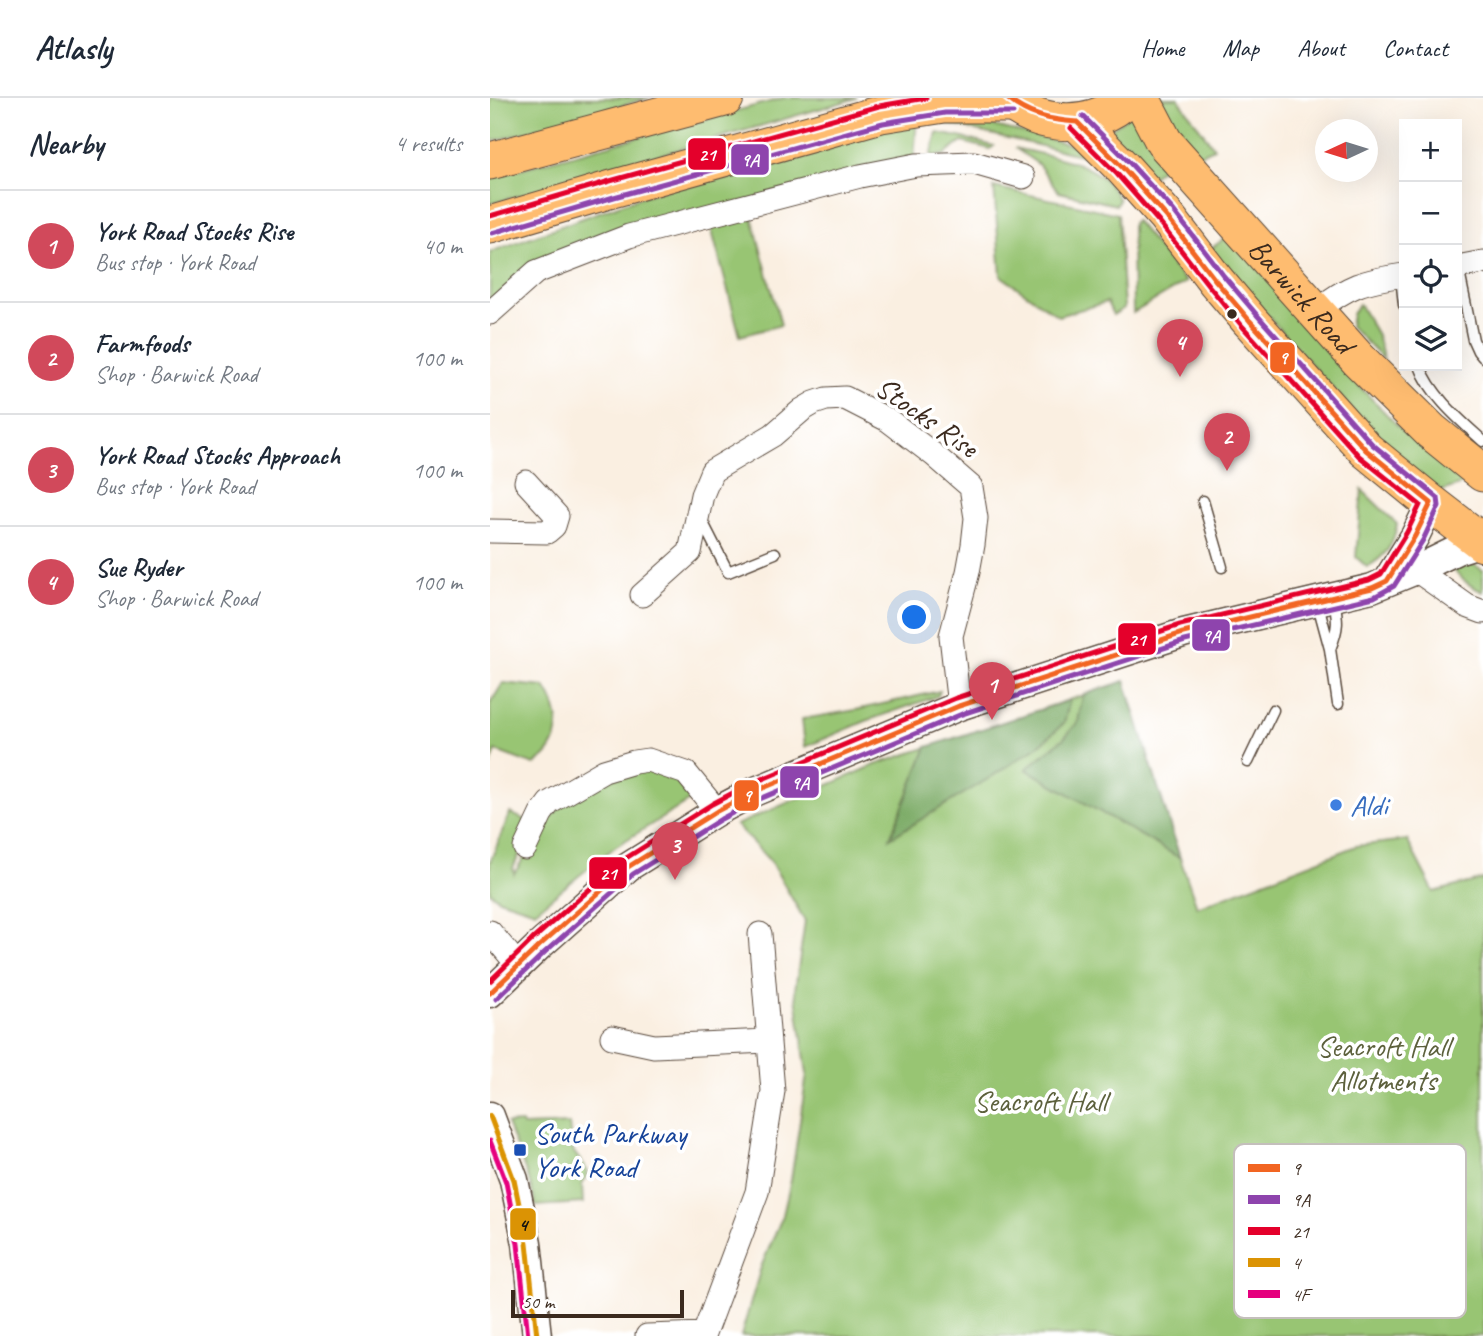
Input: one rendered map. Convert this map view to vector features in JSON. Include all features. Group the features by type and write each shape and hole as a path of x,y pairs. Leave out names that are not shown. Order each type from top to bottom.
{"highway":[{"path":"490,161 725,98"},
{"path":"490,225 612,188 881,114 944,104 1010,101 1047,120 1077,122 1100,117 1120,106 1128,98"},
{"name":"Barwick Road","path":"1141,98 1164,142 1358,359 1431,430 1483,473"},
{"name":"Barwick Road","path":"1077,122 1124,168 1250,321 1366,450 1483,543"},
{"path":"1431,503 1470,490 1483,492"}],"street":[{"path":"490,313 536,272 629,236 836,183 916,166 974,163 1023,177"},
{"path":"1462,266 1483,262"},
{"path":"1316,311 1362,283 1399,277"},
{"name":"Stocks Rise","path":"642,596 690,552 702,495 712,471 773,435 814,403 845,398 897,428 971,486 976,518 973,545 951,636 959,706"},
{"path":"490,531 547,532 554,526 557,516 526,482"},
{"path":"1387,581 1415,536 1431,503"},
{"path":"490,993 628,867 717,811 803,769 959,706 1184,633 1371,588 1457,550 1483,543"},
{"path":"1416,570 1467,606 1483,612"},
{"path":"525,848 549,803 604,771 634,762 648,760 687,773 717,811"},
{"path":"490,932 518,965"},
{"path":"646,1336 704,1334 757,1192 773,1091 760,934"},
{"path":"612,1037 654,1046 768,1041"},
{"path":"490,1115 514,1180 527,1243 537,1336"}],"lane":[{"path":"1462,288 1474,340 1483,356"},
{"path":"1422,371 1451,413 1483,441"},
{"path":"1203,501 1222,568"},
{"path":"698,513 728,572 775,553"},
{"path":"1325,599 1337,614 1337,632 1330,649"},
{"path":"1325,599 1338,704"},
{"path":"1248,762 1273,710"}],"green space":[{"path":"490,98 649,98 490,142"},
{"path":"784,98 857,98 490,204 490,177"},
{"path":"1160,98 1178,98 1214,148 1194,158"},
{"path":"1135,111 1167,164 1150,178 1107,132"},
{"path":"917,118 914,160 627,230 562,250 543,259 490,301 490,252 643,196"},
{"path":"965,119 1073,145 1086,151 1092,161 1080,155 938,122"},
{"path":"937,133 994,146 990,149 962,142 944,155 931,156"},
{"path":"1015,148 1066,160 1090,169 1110,185 1119,200 1116,205 1059,192 1038,164"},
{"path":"994,187 1118,214 1124,308 1113,315 1107,302 1058,316 1001,276"},
{"path":"749,205 781,325 740,336 708,216"},
{"path":"1135,220 1186,282 1133,313 1132,224"},
{"path":"1229,235 1364,391 1426,451 1468,482 1433,494 1407,472 1209,250"},
{"path":"1359,304 1377,335 1384,360 1350,326 1352,314"},
{"path":"1362,490 1397,524 1388,550 1367,567 1356,557"},
{"path":"1462,558 1483,570 1483,592 1464,581 1449,564"},
{"name":"Seacroft Hall","path":"1125,681 1197,907 1356,846 1407,840 1434,892 1483,879 1483,1336 741,1336 761,1267 783,1215 807,1074 795,990 805,921 771,862 736,825 875,765"},
{"path":"1125,681 1180,858 1026,769 1064,738 1078,722 1083,695"},
{"path":"503,683 545,687 555,708 558,729 555,739 551,749 534,765 496,751 490,766 490,704"},
{"path":"940,691 938,696 866,721 805,747 802,719"},
{"path":"1070,700 1064,723 1040,745 890,838 927,747"},
{"path":"667,770 699,795 615,847 535,911 499,899 490,892 490,862 510,813 528,821 523,847 513,868 514,874 548,820 567,801 613,773"},
{"path":"522,1123 523,1126 569,1124 572,1147 587,1173 582,1185 583,1203 536,1206 507,1124"}],"transit line":[{"name":"21","path":"490,216 879,106 926,98"},
{"name":"9","path":"1007,98 1040,116 1077,122"},
{"name":"9A","path":"492,233 883,123 945,113 1013,113"},
{"name":"9A","path":"496,999 633,874 755,801 962,714 1185,641 1374,597 1394,586 1423,540 1439,506 1438,498 1372,444 1257,315 1173,210 1083,116"},
{"name":"9","path":"1077,122 1166,216 1250,321 1366,450 1431,503"},
{"name":"21","path":"490,981 533,939 623,860 712,804 748,785 956,698 1180,625 1369,580 1381,574 1420,505 1359,456 1243,327 1117,174 1071,128"},
{"name":"9","path":"490,993 628,867 717,811 751,793 959,706 1183,633 1372,588 1387,581 1415,536 1431,503"},
{"name":"4","path":"490,1116 514,1180 527,1243 537,1336"},
{"name":"4F","path":"490,1141 506,1182 518,1244 528,1336"}],"place":[{"name":"Sue Ryder","path":"1180,377"},
{"name":"Farmfoods","path":"1227,471"},
{"name":"York Road Stocks Rise","path":"992,720"},
{"name":"Aldi","path":"1336,805"},
{"name":"York Road Stocks Approach","path":"675,880"},
{"name":"South Parkway York Road","path":"520,1150"}],"park label":[{"name":"Seacroft Hall Allotments","path":"1383,1063"}]}
